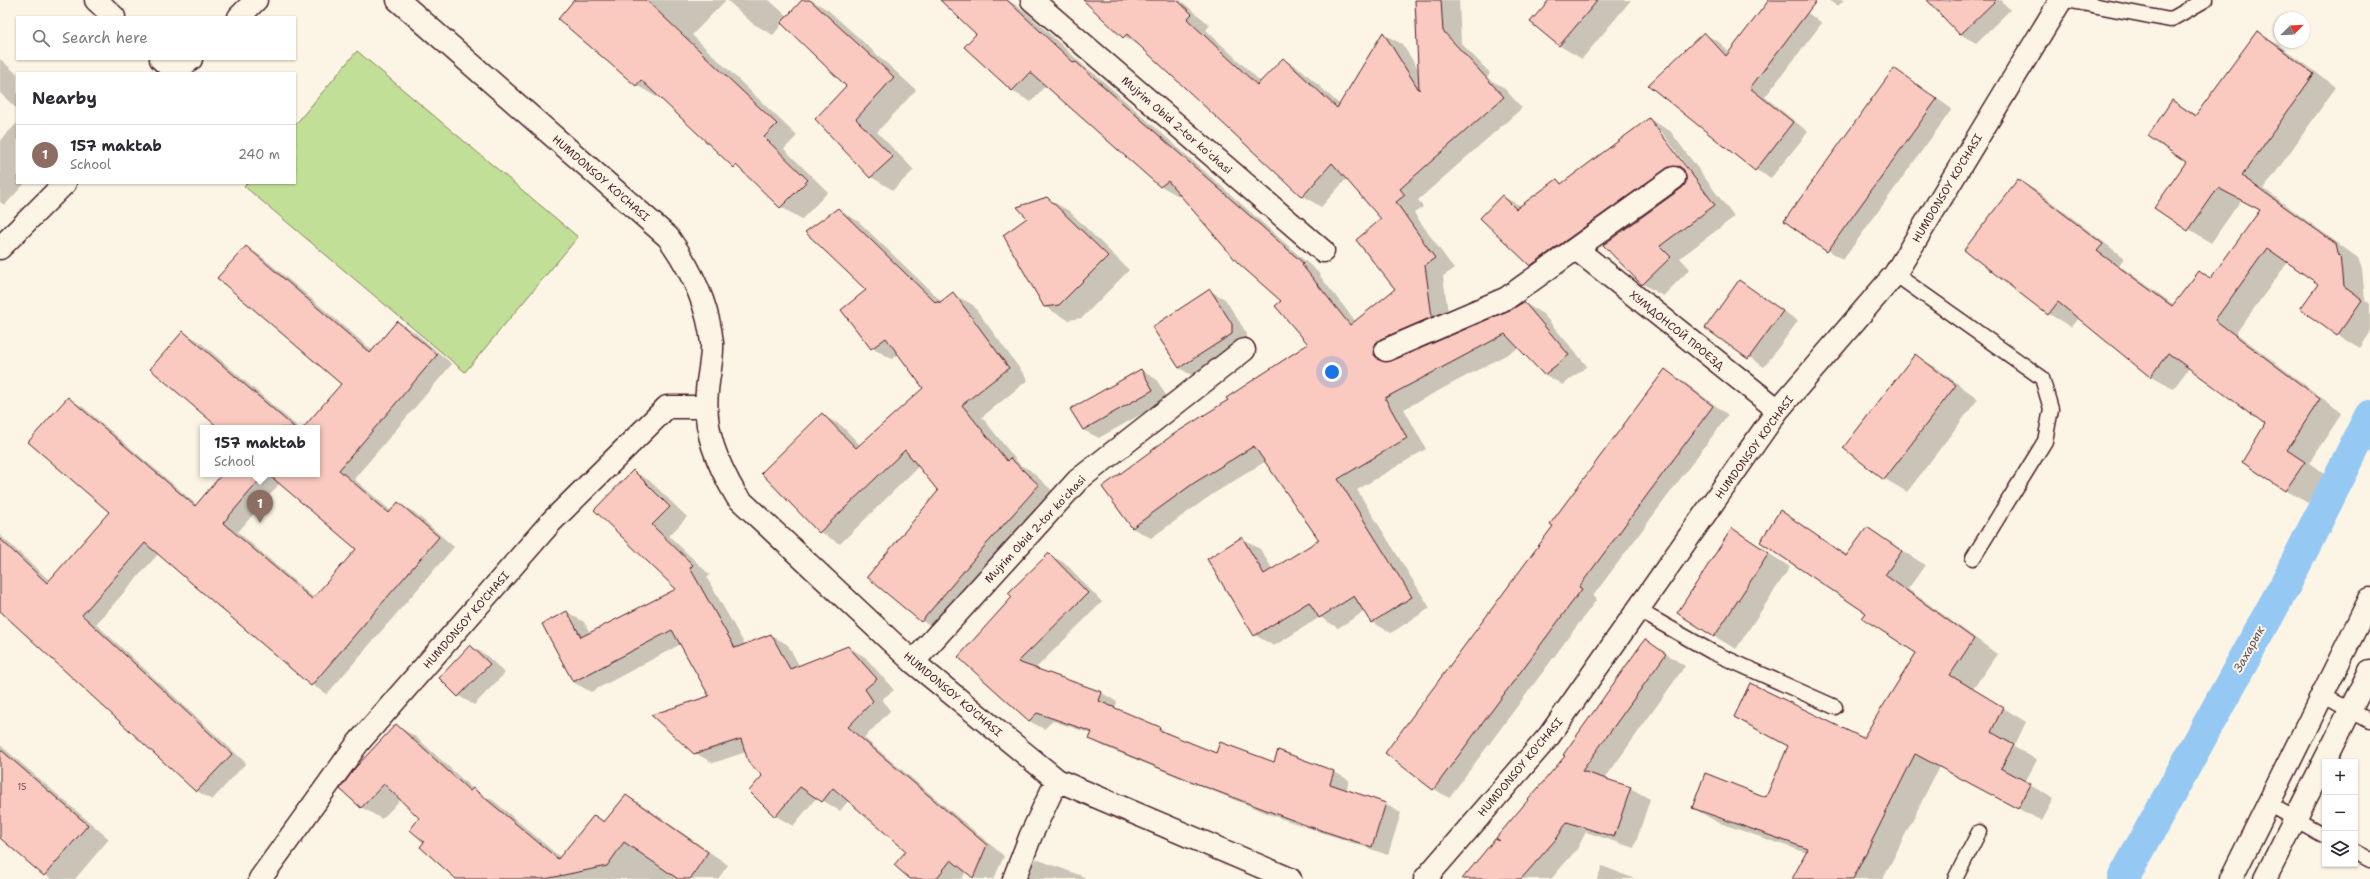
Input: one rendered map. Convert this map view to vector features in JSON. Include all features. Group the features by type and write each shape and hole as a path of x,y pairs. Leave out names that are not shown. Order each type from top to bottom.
{"street":[{"path":"96,0 113,16"},
{"path":"240,16 256,0"},
{"name":"HUMDONSOY KO'CHASI","path":"398,0 668,237 685,261 707,315 712,344 706,407 708,434 724,475 737,497 913,662 1057,780 1290,879"},
{"name":"Mujrim Obid 2-tor koʻchasi","path":"1032,0 1322,251"},
{"name":"HUMDONSOY KO'CHASI","path":"1424,879 1549,736 1778,410 1895,274 2061,0"},
{"path":"1386,350 1507,298 1674,178"},
{"path":"0,248 64,184"},
{"name":"ХУМДОНСОЙ ПРОЕЗД","path":"1576,249 1778,410"},
{"name":"Mujrim Obid 2-tor koʻchasi","path":"913,662 1078,480 1244,350"},
{"name":"HUMDONSOY KO'CHASI","path":"262,879 358,743 551,522 667,408 706,407"},
{"path":"2231,879 2324,696 2370,599"},
{"path":"2265,879 2370,671"},
{"path":"1014,879 1031,835 1057,780"}],"lane":[{"path":"2066,0 2170,20 2205,0"},
{"path":"1895,274 2042,378 2051,408 2045,441 1973,558"},
{"path":"1638,610 1712,652 1835,707"},
{"path":"2324,696 2370,721"},
{"path":"2269,804 2294,820 2322,834"},
{"path":"1955,879 1979,832"},
{"path":"2358,854 2370,860"}],"green space":[{"path":"357,51 578,237 465,372 244,186 246,184 296,184 296,124"}],"building":[{"path":"574,0 646,0 777,124 764,137 808,180 780,208 736,165 734,168 641,80 636,86 558,19"},
{"path":"802,0 810,0 894,77 856,119 893,157 870,178 815,119 846,86 781,23"},
{"path":"940,0 1007,0 1074,63 1076,62 1303,263 1302,265 1350,325 1395,289 1356,240 1381,219 1332,163 1302,197 1127,34 1123,38 1083,0 1177,0 1192,14 1187,19 1257,85 1283,58 1337,108 1383,32 1419,90 1415,0 1441,0 1443,31 1504,97 1400,189 1405,195 1396,202 1435,258 1425,265 1432,317 1381,339 1376,343 1374,355 1379,360 1391,361 1512,309 1524,302 1569,355 1544,375 1505,334 1385,398 1407,438 1338,479 1412,597 1371,623 1354,596 1319,618 1309,602 1254,636 1207,559 1242,537 1264,574 1319,540 1254,446 1194,483 1132,528 1102,487 1174,434 1228,400 1226,398 1308,344 1275,306 1281,301 1238,263 1168,181 1160,187 1030,72 1012,91 964,47 976,34"},
{"path":"1549,0 1598,0 1559,46 1530,22"},
{"path":"1769,0 1817,0 1750,88 1793,122 1755,171 1648,85 1704,32 1726,56"},
{"path":"1927,0 1996,0 1960,35"},
{"path":"2257,31 2274,44 2274,48 2280,48 2314,74 2242,176 2336,244 2339,256 2340,255 2343,286 2362,300 2337,336 2300,309 2318,284 2267,248 2215,320 2320,399 2287,450 2305,462 2285,491 2242,462 2265,424 2168,353 2150,377 2058,302 2048,315 1964,250 2018,179 2103,244 2097,251 2172,306 2199,271 2210,279 2260,210 2218,188 2188,231 2154,208 2186,162 2148,136 2172,100 2195,116"},
{"path":"1894,68 1937,99 1827,252 1784,221"},
{"path":"1649,118 1715,205 1660,246 1671,257 1642,285 1603,245 1682,188 1686,183 1686,176 1684,170 1679,166 1667,168 1530,266 1480,218 1502,195 1516,209 1557,179 1561,184"},
{"path":"1047,197 1108,256 1059,305 1044,307 1003,235 1027,218 1017,207"},
{"path":"838,208 936,303 938,301 939,303 953,292 1009,368 962,405 1007,461 1010,458 1039,485 983,548 921,622 867,577 938,491 905,450 819,533 761,473 822,413 856,448 923,388 886,338 871,349 841,310 866,290 805,232"},
{"path":"246,246 370,353 397,321 437,355 339,470 389,513 398,502 439,537 311,686 145,543 82,615 232,754 196,792 0,611 0,539 47,583 109,512 28,442 68,397 195,506 219,477 262,477 223,523 312,599 356,549 272,477 320,477 320,425 306,425 341,384 217,278"},
{"path":"1739,280 1783,311 1748,359 1705,328"},
{"path":"1210,289 1232,324 1232,334 1179,368 1152,327"},
{"path":"183,331 292,425 215,425 150,369"},
{"path":"1915,354 1956,385 1884,480 1843,448"},
{"path":"1141,369 1153,390 1083,430 1070,409"},
{"path":"1665,369 1713,406 1579,587 1582,589 1433,790 1385,753 1553,526 1550,524"},
{"path":"633,470 670,507 652,525 693,565 690,568 735,648 771,634 790,669 848,646 877,679 865,689 873,701 848,727 987,845 973,878 951,860 936,879 910,879 894,865 906,851 833,788 822,802 800,787 775,817 749,791 762,776 748,761 741,739 694,754 651,715 709,696 672,630 573,682 542,624 567,611 581,637 676,589 594,510"},
{"path":"1780,510 1846,556 1867,527 1902,551 1885,575 1974,639 1950,675 2003,707 1991,732 2014,745 2001,768 2031,784 2018,809 1915,754 1853,879 1792,879 1808,849 1692,808 1705,773 1766,797 1788,746 1734,717 1750,683 1863,738 1916,653 1862,618 1866,613 1760,542"},
{"path":"1732,528 1769,553 1714,637 1677,613"},
{"path":"1049,553 1088,593 1018,662 1102,692 1099,701 1160,727 1159,730 1216,753 1220,742 1274,762 1278,750 1334,771 1330,784 1386,803 1372,847 1308,826 1203,786 1089,739 1092,732 1037,713 1029,721 958,657 1012,597 1008,593"},
{"path":"1645,639 1666,654 1582,771 1631,787 1614,837 1567,822 1557,838 1521,879 1462,879 1495,839 1500,841 1496,838 1565,756 1563,755"},
{"path":"470,645 490,664 458,697 439,678"},
{"path":"396,724 470,791 473,788 558,859 594,815 604,822 626,795 708,852 690,879 678,879 624,842 607,866 545,879 456,879 420,847 424,842 410,830 419,818 384,784 361,808 340,789 355,768"},
{"path":"0,749 88,825 44,876 0,838"}],"waterway":[{"name":"Захарык","path":"2123,879 2285,585 2370,416"}],"place":[{"name":"157 maktab","path":"260,523"}]}
